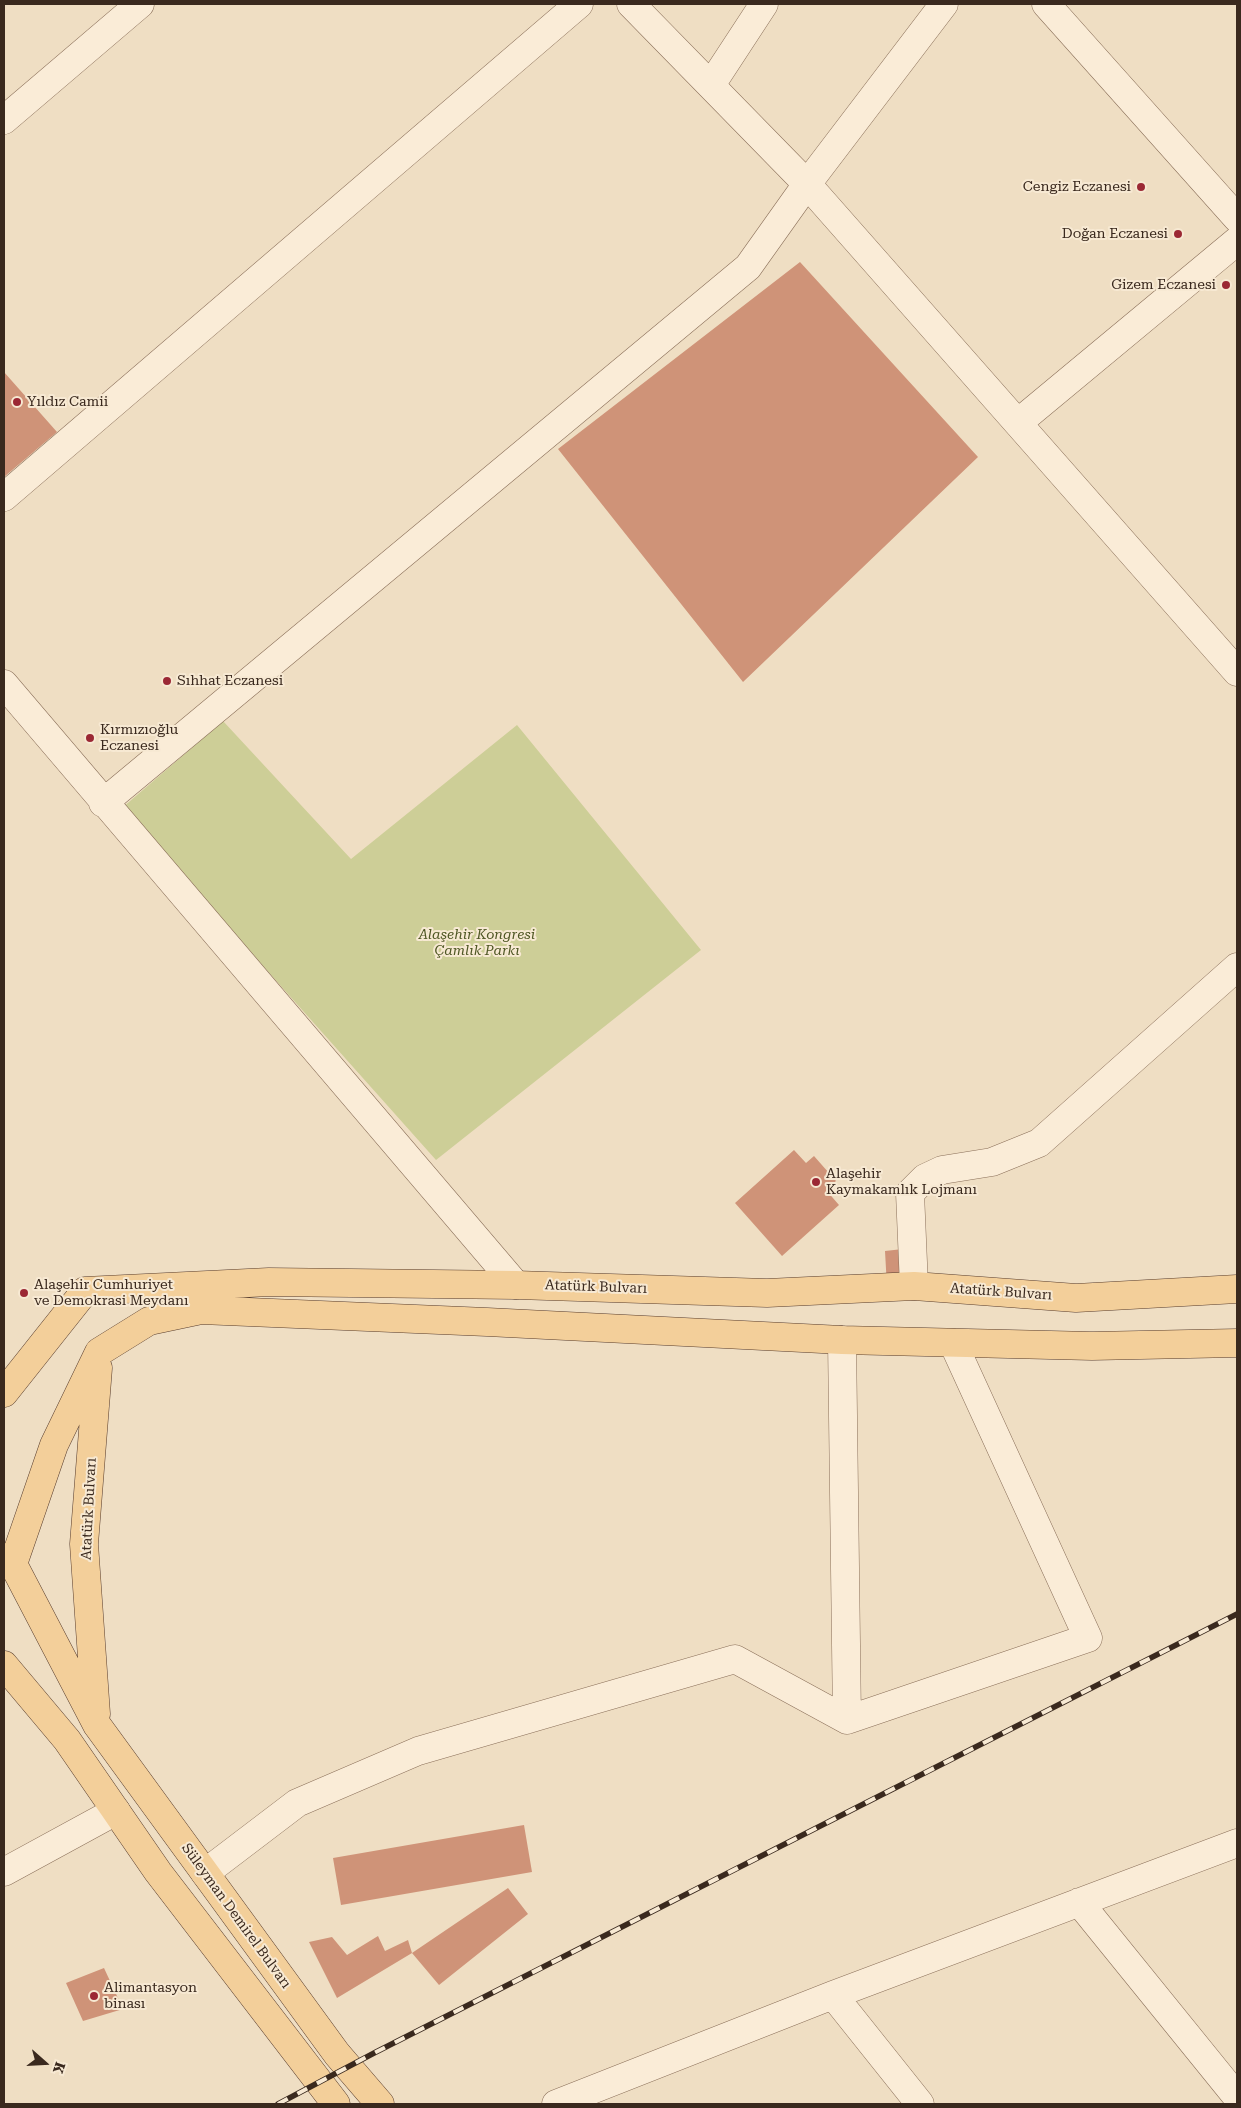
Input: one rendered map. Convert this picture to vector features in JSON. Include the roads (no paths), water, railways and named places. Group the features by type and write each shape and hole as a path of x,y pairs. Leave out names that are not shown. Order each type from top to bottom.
{"main road":[{"name":"Atatürk Bulvarı","path":"4,1393 85,1291 269,1282 516,1285 767,1293 914,1286 1076,1298 1237,1289"},
{"path":"7,1564 54,1445 99,1352 148,1321 201,1310 842,1340 1092,1346 1237,1343"},
{"name":"Atatürk Bulvarı","path":"97,1725 84,1544 99,1352"},
{"name":"Süleyman Demirel Bulvarı","path":"7,1564 97,1725 337,2054 380,2104"},
{"path":"4,1665 68,1740 158,1872 336,2104"}],"street":[{"path":"4,120 140,4"},
{"path":"4,498 579,4"},
{"path":"631,4 807,184 1020,422 1237,672"},
{"path":"711,85 764,4"},
{"path":"103,803 748,266 807,184 944,4"},
{"path":"1046,4 1237,218"},
{"path":"1020,422 1237,241"},
{"path":"4,684 103,803 516,1285"},
{"path":"914,1286 910,1193 925,1178 942,1170 992,1162 1039,1144 1237,967"},
{"path":"842,1340 847,1720"},
{"path":"205,1874 297,1803 418,1751 735,1659 847,1720 1088,1638 953,1343"},
{"path":"4,1872 116,1811"},
{"path":"556,2104 832,1995 1237,1843"},
{"path":"1079,1902 1237,2097"},
{"path":"832,1995 920,2104"}],"railway":[{"path":"278,2104 376,2052 1237,1614"}],"place":[{"name":"Cengiz Eczanesi","path":"1141,187"},
{"name":"Doğan Eczanesi","path":"1178,234"},
{"name":"Gizem Eczanesi","path":"1226,285"},
{"name":"Yıldız Camii","path":"17,402"},
{"name":"Sıhhat Eczanesi","path":"167,681"},
{"name":"Kırmızıoğlu Eczanesi","path":"90,738"},
{"name":"Alaşehir Kaymakamlık Lojmanı","path":"816,1182"},
{"name":"Alaşehir Cumhuriyet ve Demokrasi Meydanı","path":"24,1293"},
{"name":"Alimantasyon binası","path":"94,1996"}],"park label":[{"name":"Alaşehir Kongresi Çamlık Parkı","path":"477,944"}]}
